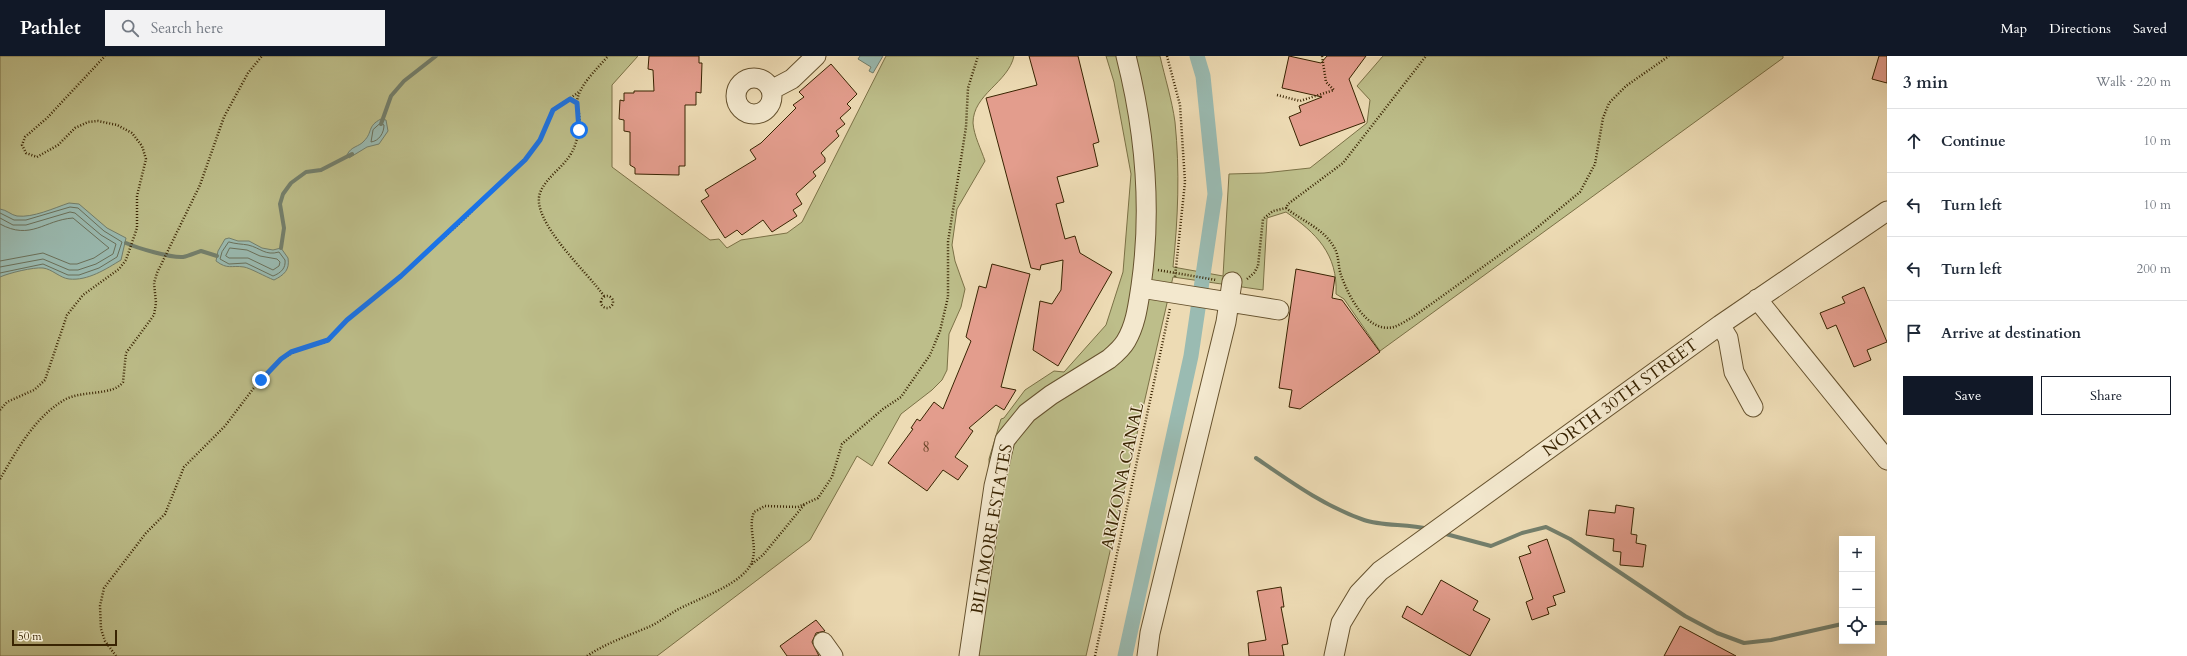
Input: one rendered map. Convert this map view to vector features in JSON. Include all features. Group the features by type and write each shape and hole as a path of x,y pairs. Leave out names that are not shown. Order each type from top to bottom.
{"street":[{"path":"771,90 792,79 816,56"},
{"name":"BILTMORE ESTATES","path":"969,656 994,486 1005,440 1027,414 1057,392 1109,359 1117,352 1126,340 1134,323 1141,288 1146,243 1145,172 1139,114 1126,56"},
{"name":"NORTH 30TH STREET","path":"1334,656 1341,623 1360,593 1380,571 1720,325 1887,211"},
{"path":"1147,656 1150,633 1226,322 1225,301 1228,281"},
{"path":"1141,288 1176,291 1279,310"},
{"path":"1757,299 1887,460"},
{"path":"1720,325 1728,338 1734,372 1753,407"}],"path":[{"path":"0,410 7,402 26,394 40,385 49,373 67,315 83,295 119,269 133,241 137,222 137,196 146,159 142,146 132,133 118,125 98,121 88,122 75,128 58,145 38,157 26,153 22,145 25,137 47,118 105,56"},
{"path":"0,479 30,432 49,411 67,398 78,394 109,391 115,389 123,382 126,353 154,315 156,303 155,278 200,185 227,112 248,73 262,56"},
{"path":"116,656 105,641 101,629 100,606 104,588 144,537 166,514 184,467 225,426 253,389 281,359 298,350 328,340 343,324 401,276 464,219 531,153 540,140 553,110 579,92 608,56"},
{"path":"751,564 753,547 751,521 754,512 765,506 798,507 818,498 829,482 842,444 878,413 901,397 926,364 935,344 948,296 948,242 966,127 968,88 978,56"},
{"name":"ARIZONA CANAL","path":"1095,656 1176,291 1175,274 1185,182 1180,105 1167,56"},
{"path":"1277,95 1300,101 1334,90 1326,82 1322,56"},
{"path":"1175,274 1228,281 1241,281 1254,273 1260,259 1263,219 1273,211 1286,208 1288,204 1343,163 1426,56"},
{"path":"1286,208 1327,238 1332,244 1336,250 1341,274 1348,291 1367,320 1382,327 1394,327 1413,316 1533,231 1580,192 1595,164 1603,118 1609,103 1626,86 1669,56"},
{"path":"579,92 577,103 579,130 576,143 570,158 540,193 538,202 544,220 552,232 604,296 612,299 612,305 610,308 603,307 601,305 601,299 604,296"},
{"path":"570,99 577,103"},
{"path":"587,656 653,624 682,608 718,592 763,555 805,505"}],"green space":[{"path":"0,56 638,56 612,85 612,167 710,240 719,239 727,248 741,240 787,233 802,222 886,56 1014,56 1011,65 1005,74 984,96 975,113 973,123 976,138 985,161 957,209 952,245 955,261 965,289 961,307 949,334 947,370 942,380 932,390 901,414 872,466 857,456 810,540 657,656 0,656"},
{"path":"1106,56 1160,56 1172,106 1177,140 1178,195 1173,267 1223,276 1229,174 1264,173 1310,168 1367,123 1370,100 1357,86 1383,56 1783,56 1783,58 1380,351 1344,299 1336,294 1336,280 1333,267 1323,246 1307,228 1286,212 1267,218 1263,290 1173,277 1086,656 976,656 992,554 989,459 1001,419 1004,418 1025,390 1054,371 1064,372 1106,325 1123,272 1131,174 1114,82"}],"water":[{"path":"860,56 883,56 873,73 869,71 871,67 858,59"},
{"path":"381,119 386,120 388,131 379,144 367,147 349,158 347,155 349,152 367,138 374,124"},
{"path":"69,203 79,204 107,228 126,238 121,260 96,274 76,279 66,278 43,268 33,268 0,277 0,209 17,216 30,216"},
{"path":"229,238 238,241 249,241 262,248 273,250 281,248 288,258 286,272 274,280 247,268 220,264 216,261 218,251 225,239"}],"building":[{"path":"649,56 699,56 699,63 702,63 701,93 696,92 696,105 685,105 685,166 679,166 679,175 635,174 635,168 630,165 630,132 624,131 624,120 619,119 620,100 624,101 624,93 634,93 634,91 654,91 653,70 648,69"},
{"path":"1029,56 1078,56 1099,142 1093,144 1098,166 1057,177 1064,202 1056,204 1065,239 1075,236 1080,253 1112,272 1058,366 1033,350 1040,301 1052,304 1061,290 1063,260 1041,265 1040,270 1031,268 986,98 1037,85"},
{"path":"1289,56 1321,63 1327,56 1366,56 1349,79 1365,122 1300,146 1289,117 1301,112 1299,106 1322,97 1282,88"},
{"path":"1879,56 1887,56 1887,83 1872,79"},
{"path":"831,64 857,94 847,104 851,108 840,118 845,124 836,131 839,136 821,153 825,158 825,162 813,172 816,176 796,194 802,204 793,210 797,216 772,232 763,220 742,235 737,230 725,238 701,201 709,196 705,190 756,159 750,150 761,143 796,108 793,105 804,97 799,92"},
{"path":"992,264 1030,274 1001,387 1016,390 1004,410 996,405 969,428 973,431 955,457 968,466 958,480 943,470 927,491 888,463 913,429 911,428 917,419 920,421 934,402 943,409 971,341 966,337 979,286 986,288"},
{"path":"1296,269 1335,277 1332,298 1342,300 1380,352 1300,409 1289,407 1292,390 1279,388"},
{"path":"1864,287 1887,342 1867,350 1871,360 1854,367 1836,325 1827,329 1820,313 1845,303 1842,297"},
{"path":"1616,505 1634,508 1631,534 1637,535 1636,543 1646,545 1643,567 1620,565 1621,552 1613,551 1614,539 1586,535 1589,510 1615,513"},
{"path":"1547,539 1565,592 1553,596 1556,605 1547,608 1549,614 1532,620 1526,602 1533,599 1519,557 1531,553 1528,546"},
{"path":"1441,580 1478,601 1473,610 1490,619 1470,656 1402,617 1407,606 1422,615"},
{"path":"1281,587 1284,607 1281,607 1288,644 1282,645 1284,656 1249,656 1248,643 1266,640 1257,591"},
{"path":"816,620 825,631 816,633 812,642 819,656 787,656 780,646"},
{"path":"1680,626 1736,656 1664,656"}],"waterway":[{"path":"381,124 391,96 404,81 436,56"},
{"path":"1125,656 1191,356 1215,194 1203,76 1197,56"},
{"path":"281,248 284,228 280,204 283,194 291,183 306,172 321,170 352,154"},
{"path":"126,243 171,256 183,257 201,251 217,256"},
{"path":"1256,458 1321,501 1349,514 1371,522 1428,529"},
{"path":"1442,533 1491,546 1522,533 1546,527 1570,539 1685,616 1717,633 1744,643 1771,640 1839,625"},
{"path":"1875,623 1887,623"}],"route":[{"path":"261,380 281,359 291,352 323,343 328,340 347,320 377,297 443,236 464,219 525,160 540,140 545,124 553,110 570,99 577,103 579,130"}]}
